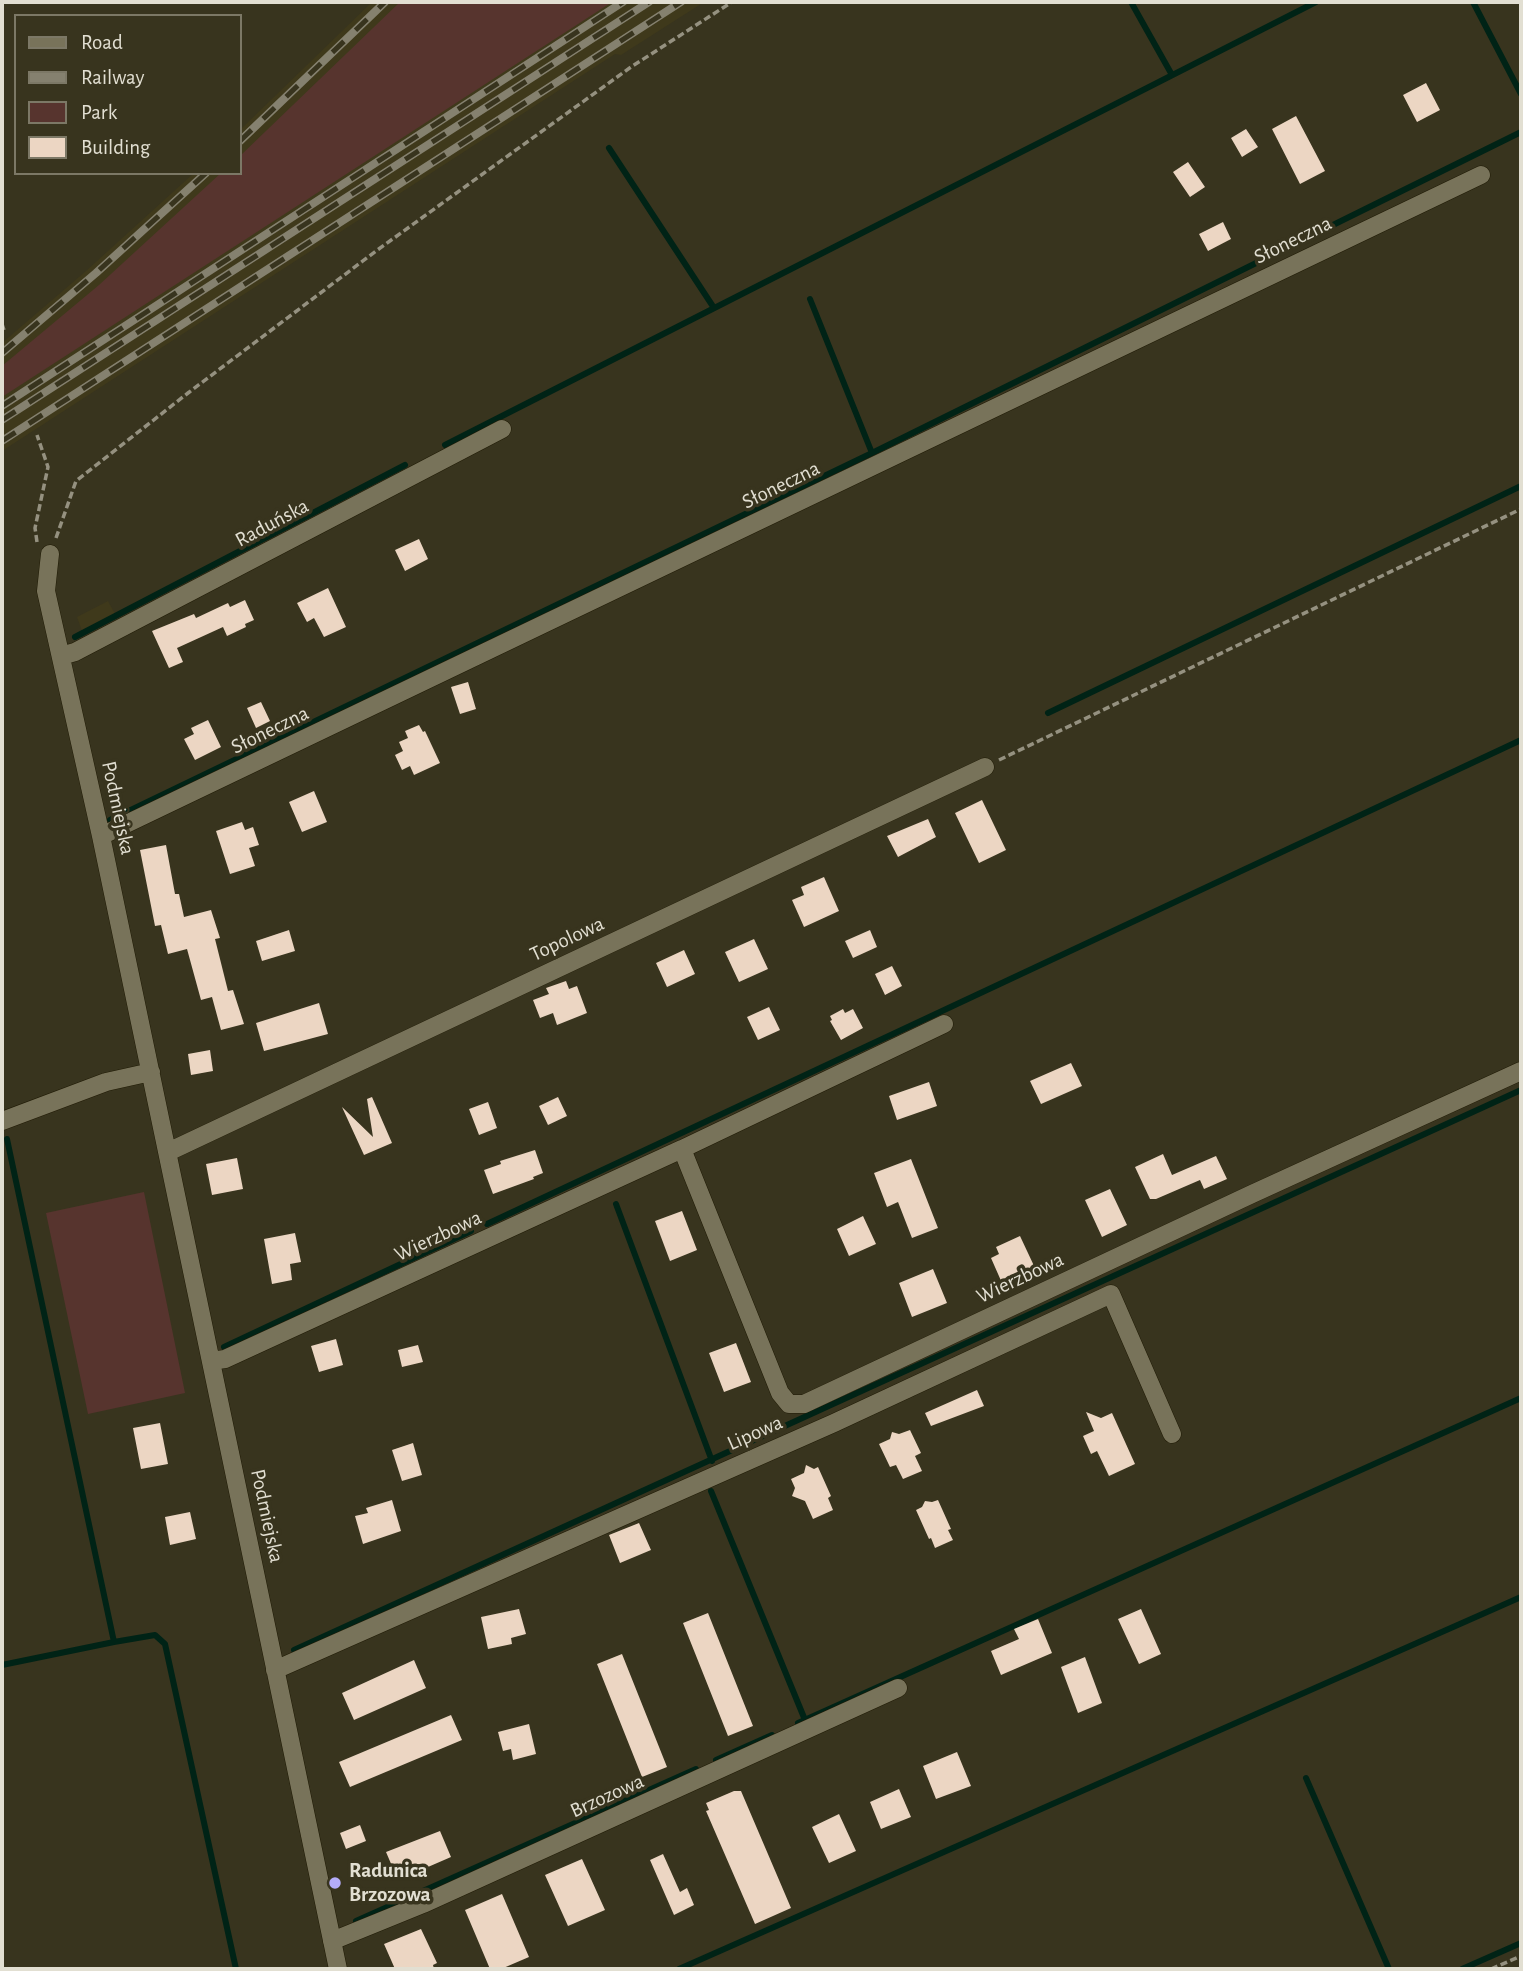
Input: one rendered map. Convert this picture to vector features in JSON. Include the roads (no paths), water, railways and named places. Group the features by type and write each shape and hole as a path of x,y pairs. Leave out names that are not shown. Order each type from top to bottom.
{"street":[{"name":"Słoneczna","path":"102,836 1481,175"},
{"name":"Raduńska","path":"61,656 75,652 502,429"},
{"name":"Podmiejska","path":"50,554 46,591 102,836 338,1969"},
{"name":"Topolowa","path":"168,1152 985,767"},
{"name":"Wierzbowa","path":"211,1361 225,1359 682,1149 944,1024"},
{"name":"Wierzbowa","path":"682,1149 780,1393 789,1404 804,1404 1521,1071"},
{"path":"2,1121 106,1083 151,1072"},
{"name":"Lipowa","path":"275,1670 834,1423 1111,1294 1172,1434"},
{"name":"Brzozowa","path":"332,1941 435,1899 898,1688"}],"waterway":[{"path":"1131,2 1172,75"},
{"path":"445,445 1316,2"},
{"path":"1473,2 1521,94"},
{"path":"110,820 872,453 1521,132"},
{"path":"609,148 714,308"},
{"path":"810,299 872,453"},
{"path":"75,637 405,465"},
{"path":"1048,713 1521,486"},
{"path":"487,1224 1521,740"},
{"path":"294,1650 1521,1090"},
{"path":"7,1139 114,1642 155,1635 165,1644 236,1969"},
{"path":"616,1204 712,1461"},
{"path":"224,1347 471,1231"},
{"path":"798,1723 1521,1398"},
{"path":"711,1491 805,1720"},
{"path":"679,1969 1521,1597"},
{"path":"2,1665 114,1642"},
{"path":"716,1760 772,1735"},
{"path":"356,1921 696,1769"},
{"path":"1306,1778 1389,1969"},
{"path":"1462,1969 1521,1943"}],"railway":[{"path":"242,139 385,2"},
{"path":"2,406 623,2"},
{"path":"2,420 649,2"},
{"path":"2,441 681,2"},
{"path":"2,353 96,273 204,175"}],"place":[{"name":"Radunica Brzozowa","path":"335,1883"}]}
